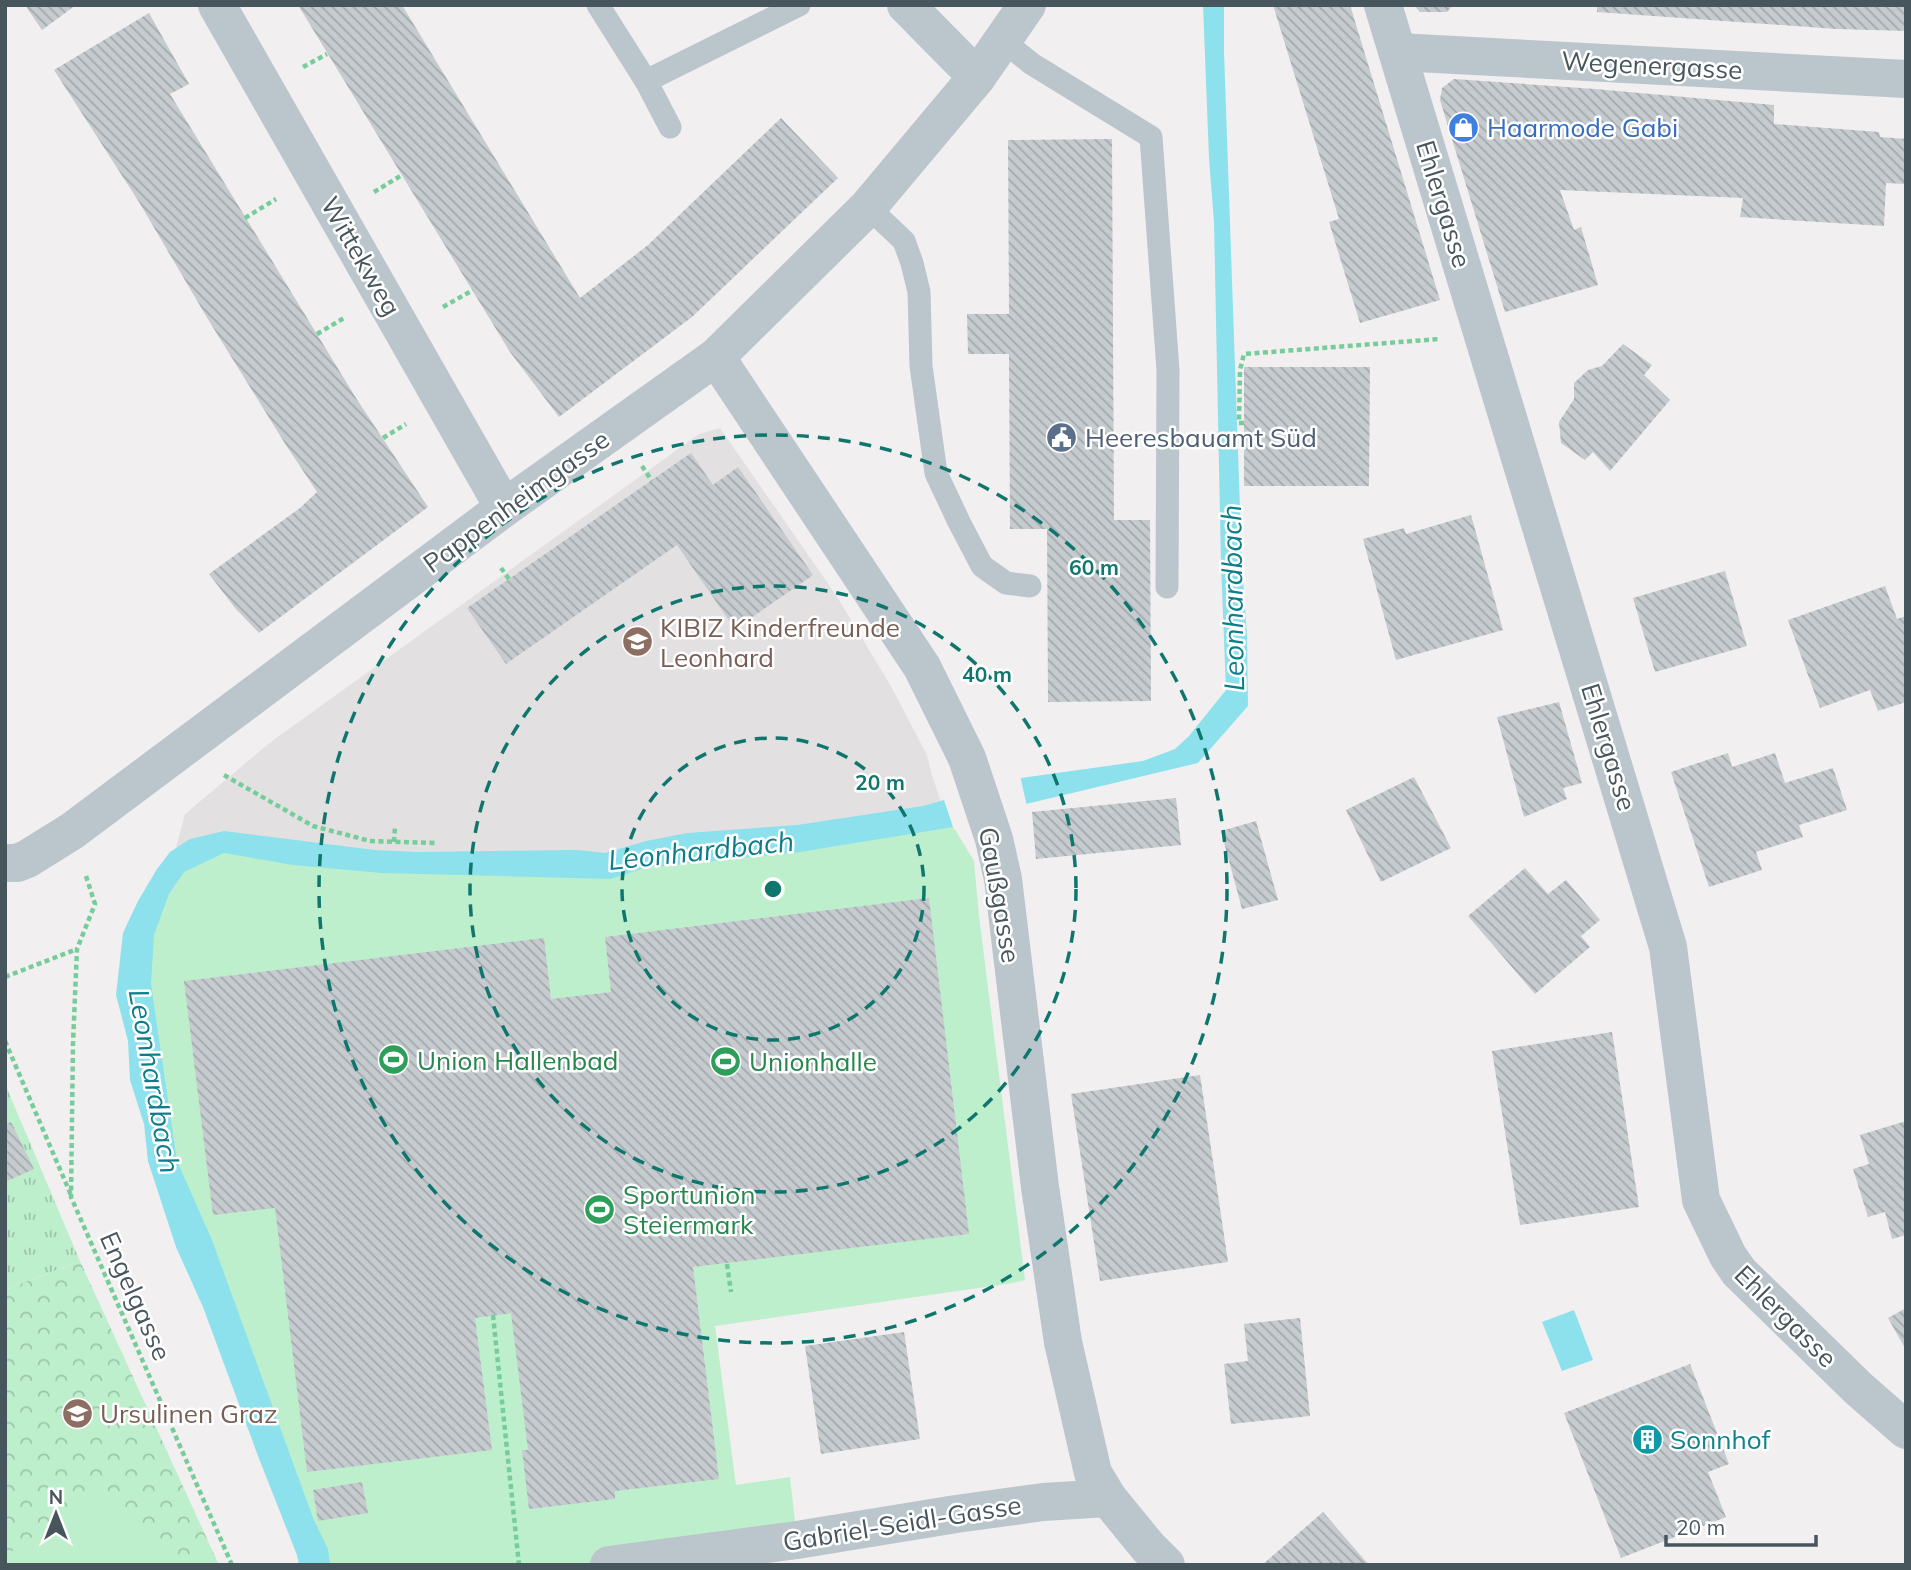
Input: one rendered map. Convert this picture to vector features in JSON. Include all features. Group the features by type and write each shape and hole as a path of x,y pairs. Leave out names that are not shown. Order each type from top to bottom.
{"street":[{"name":"Wittekweg","path":"217,5 504,508"},
{"path":"906,5 976,77"},
{"name":"Pappenheimgasse","path":"5,863 17,863 27,859 72,831 504,508 716,357 868,207 976,77 1027,5"},
{"name":"Ehlergasse","path":"1383,5 1668,947 1701,1200 1728,1256 1739,1272 1859,1389 1906,1430"},
{"name":"Wegenergasse","path":"1398,52 1906,79"},
{"name":"Gaußgasse","path":"716,357 922,667 967,758 994,839 1003,879 1040,1187 1063,1342 1093,1473 1108,1498"},
{"path":"1108,1498 1166,1565"},
{"name":"Gabriel-Seidl-Gasse","path":"609,1565 797,1540 1043,1502 1108,1498"}],"lane":[{"path":"598,5 646,81 670,127"},
{"path":"646,81 800,5"},
{"path":"1002,40 1032,64 1151,137 1168,370 1167,587"},
{"path":"868,207 904,241 912,263 919,292 921,366 936,473 982,566 1006,583 1030,586"}],"path":[{"path":"371,194 402,175"},
{"path":"245,218 279,197"},
{"path":"441,309 472,290"},
{"path":"317,334 351,314"},
{"path":"1244,423 1239,423 1240,370 1244,354 1449,339"},
{"path":"383,438 413,420"},
{"path":"640,462 652,481"},
{"path":"217,771 313,826 370,841 435,843"},
{"path":"394,842 395,827"},
{"name":"Engelgasse","path":"71,1197 77,949 95,904"},
{"path":"5,977 77,949"},
{"name":"Engelgasse","path":"5,1041 232,1565"},
{"path":"727,1264 731,1292"},
{"path":"493,1315 519,1565"}],"shaded area":[{"name":"KIBIZ Kinderfreunde Leonhard","path":"720,428 836,595 892,688 927,755 944,811 597,863 169,873 185,814 272,741 699,434"}],"green space":[{"name":"Sportunion Steiermark","path":"944,811 974,861 1025,1280 715,1326 736,1485 790,1477 797,1540 607,1565 310,1565 167,1165 144,932 169,873 224,845 597,863"},
{"path":"5,1084 80,1261 5,1290"},
{"name":"Ursulinen Graz","path":"80,1261 219,1565 5,1565 5,1290"},
{"path":"102,1488 170,1565 5,1565 5,1556"}],"water":[{"name":"Leonhardbach","path":"1203,5 1224,5 1248,706 1198,763 1026,804 953,827 800,852 645,868 610,879 382,873 293,865 224,853 184,872 169,894 154,935 151,984 177,1161 212,1240 313,1518 328,1549 330,1565 299,1565 203,1307 176,1247 148,1161 144,1124 130,1080 128,1041 116,995 123,933 138,901 170,852 190,839 224,831 375,850 578,850 605,853 687,833 797,825 923,806 1021,778 1143,761 1175,749 1226,690 1214,222"},
{"path":"1574,1310 1593,1360 1562,1371 1542,1322"}],"pier":[{"path":"1020,775 1027,807 954,830 943,797"}],"building":[{"path":"25,5 76,5 42,30"},
{"path":"298,5 402,5 580,298 648,245 781,118 838,178 692,317 559,417 510,352"},
{"path":"1273,5 1350,5 1440,300 1360,323 1329,222 1339,219"},
{"path":"1414,5 1453,5 1447,12 1420,12"},
{"path":"1597,5 1906,5 1906,31 1837,29 1597,12"},
{"path":"149,13 189,84 170,94 356,398 428,507 259,633 235,608 209,574 300,508 317,492 209,321 139,202 54,70"},
{"path":"1454,79 1774,105 1774,124 1879,132 1880,137 1906,139 1906,184 1886,183 1884,226 1740,217 1743,198 1560,190 1574,230 1581,227 1598,285 1505,312 1440,100 1442,88"},
{"name":"Heeresbauamt Süd","path":"1112,139 1114,520 1150,520 1151,701 1048,702 1047,529 1010,529 1009,354 968,354 967,314 1009,314 1008,140"},
{"path":"1623,344 1652,365 1644,375 1670,400 1610,471 1593,452 1585,460 1561,443 1559,422 1574,399 1574,383 1588,370 1602,366"},
{"path":"1244,367 1370,367 1369,486 1244,486"},
{"path":"691,453 713,485 738,467 813,575 735,629 677,545 506,664 467,608"},
{"path":"1471,515 1503,630 1396,660 1363,539 1404,528 1406,534"},
{"path":"1725,571 1747,646 1655,672 1633,598"},
{"path":"1885,586 1897,619 1906,616 1906,702 1878,711 1870,690 1820,708 1788,620"},
{"path":"1559,702 1582,783 1563,788 1567,799 1524,817 1497,717"},
{"path":"1728,753 1732,767 1775,753 1785,783 1833,768 1847,810 1799,825 1803,837 1756,852 1762,870 1709,887 1671,772"},
{"path":"1414,777 1451,848 1381,882 1346,810"},
{"path":"1176,798 1181,845 1036,859 1032,812"},
{"path":"1256,821 1278,900 1242,909 1221,831"},
{"path":"1525,868 1548,894 1566,880 1600,920 1581,936 1590,947 1535,994 1468,916"},
{"name":"Sportunion Steiermark","path":"929,898 969,1234 693,1267 719,1479 615,1491 615,1499 529,1509 522,1450 528,1450 511,1313 475,1318 492,1450 307,1472 275,1208 213,1215 184,981 544,938 551,999 611,992 605,937"},
{"path":"1612,1032 1639,1207 1520,1225 1492,1051"},
{"path":"1200,1075 1228,1262 1100,1281 1071,1094"},
{"path":"1906,1121 1906,1235 1892,1239 1885,1212 1868,1217 1853,1169 1869,1164 1860,1135"},
{"path":"11,1122 34,1169 5,1182 5,1124"},
{"path":"1906,1308 1906,1350 1888,1318"},
{"path":"1300,1318 1310,1416 1231,1424 1224,1364 1248,1361 1244,1324"},
{"path":"904,1332 920,1439 821,1454 805,1346"},
{"name":"Sonnhof","path":"1690,1364 1729,1464 1708,1472 1726,1517 1621,1558 1564,1413"},
{"path":"362,1482 368,1513 318,1521 313,1490"},
{"path":"1323,1512 1369,1565 1262,1565"}],"place":[{"name":"Haarmode Gabi","path":"1464,127"},
{"name":"Heeresbauamt Süd","path":"1062,437"},
{"name":"KIBIZ Kinderfreunde Leonhard","path":"637,642"},
{"name":"Union Hallenbad","path":"394,1060"},
{"name":"Unionhalle","path":"726,1061"},
{"name":"Sportunion Steiermark","path":"600,1209"},
{"name":"Ursulinen Graz","path":"77,1413"},
{"name":"Sonnhof","path":"1647,1439"}]}
